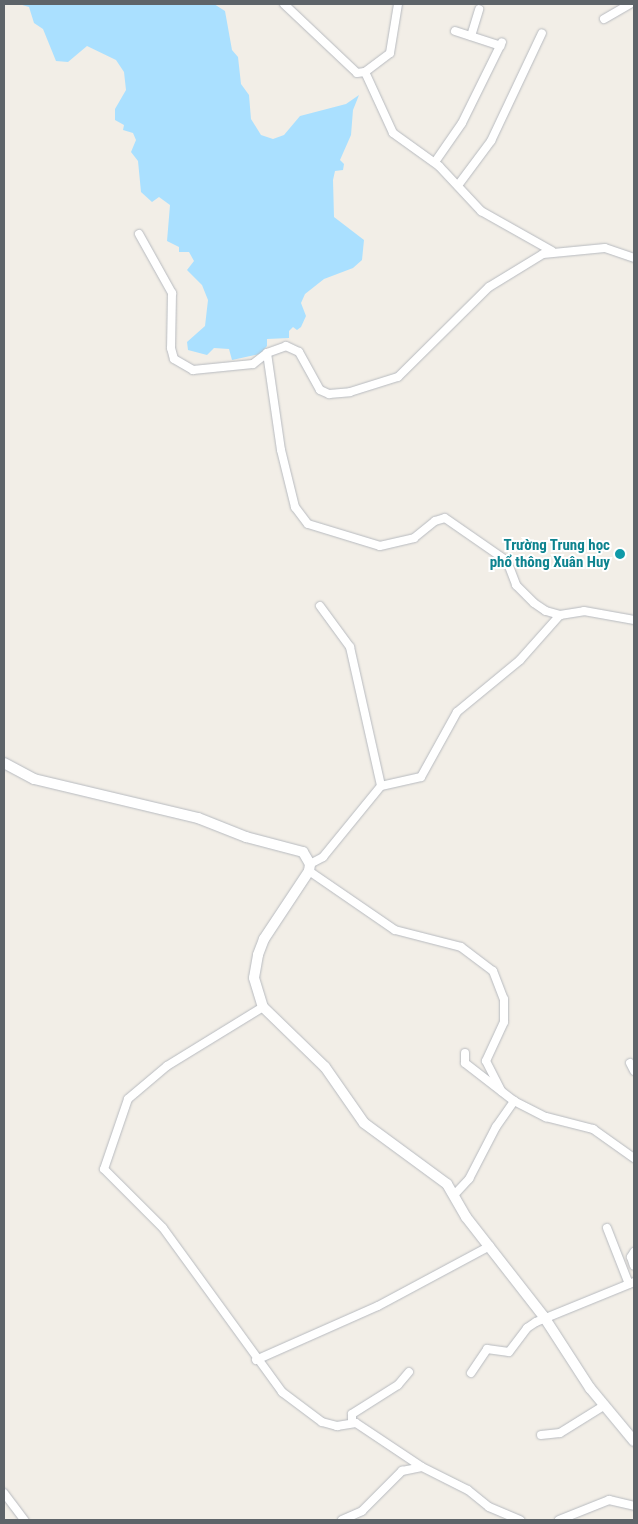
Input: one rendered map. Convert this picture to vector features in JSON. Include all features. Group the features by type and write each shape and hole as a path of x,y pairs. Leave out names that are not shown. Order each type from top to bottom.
{"street":[{"path":"284,4 352,71 365,72 390,53 398,4"},
{"path":"604,19 630,4"},
{"path":"471,36 479,9"},
{"path":"435,162 462,123 502,44 455,31"},
{"path":"459,184 491,141 542,33"},
{"path":"365,72 388,127 435,162 459,184 481,211 552,251"},
{"path":"139,234 172,293 174,326 171,348 174,360 193,370 254,364 267,353 280,346 292,348 299,352 320,390 329,394 350,392 390,380 405,371 489,287 552,251 605,248 634,258"},
{"path":"267,353 281,450 295,507 308,524 380,546 414,538 435,521 445,518 506,561 516,585 534,604 546,612 560,615 584,611 634,620"},
{"path":"320,606 350,647 381,786"},
{"path":"560,615 520,660 457,712 422,777 381,786 323,857 309,867 260,948 254,978 263,1007 325,1067 364,1124 435,1175 455,1194 466,1217 544,1317 605,1406 634,1441"},
{"path":"4,763 34,779 198,818 259,841 299,850 309,867 395,930 461,947 493,971 504,999 504,1022 486,1061 501,1091"},
{"path":"263,1007 167,1066 128,1099 104,1169 163,1228 256,1360 282,1392 314,1417 337,1426 352,1422 422,1467 468,1490 498,1512 520,1520"},
{"path":"466,1053 465,1063 514,1101 546,1117 593,1129 634,1158"},
{"path":"630,1063 634,1070"},
{"path":"455,1194 470,1179 496,1127 514,1101"},
{"path":"471,1373 487,1349 509,1352 527,1328 544,1317 631,1283 607,1228"},
{"path":"256,1360 378,1306 490,1246"},
{"path":"634,1252 631,1257 634,1266"},
{"path":"352,1422 352,1414 398,1385 408,1372"},
{"path":"541,1435 560,1433 605,1406"},
{"path":"347,1520 362,1511 391,1479 410,1468 422,1467"},
{"path":"4,1493 24,1520"},
{"path":"559,1520 609,1500 634,1506"}],"water":[{"path":"19,4 214,4 225,11 232,50 238,57 241,84 249,95 251,119 261,135 273,139 284,135 300,116 346,104 359,95 353,110 351,135 340,160 344,164 343,170 335,171 333,180 334,217 364,240 362,260 353,268 324,279 305,294 301,303 306,316 301,327 297,330 293,327 289,331 289,338 267,339 267,346 260,354 232,360 229,349 214,348 207,355 188,350 187,342 205,326 208,300 202,285 187,270 194,261 189,252 179,252 179,247 167,241 170,205 159,197 152,202 141,192 138,161 131,152 136,140 133,133 123,130 124,125 115,120 115,109 126,90 124,72 116,60 87,46 68,62 56,61 43,29 34,23 29,7"}],"place":[{"name":"Trường Trung học phổ thông Xuân Huy","path":"620,554"}]}
